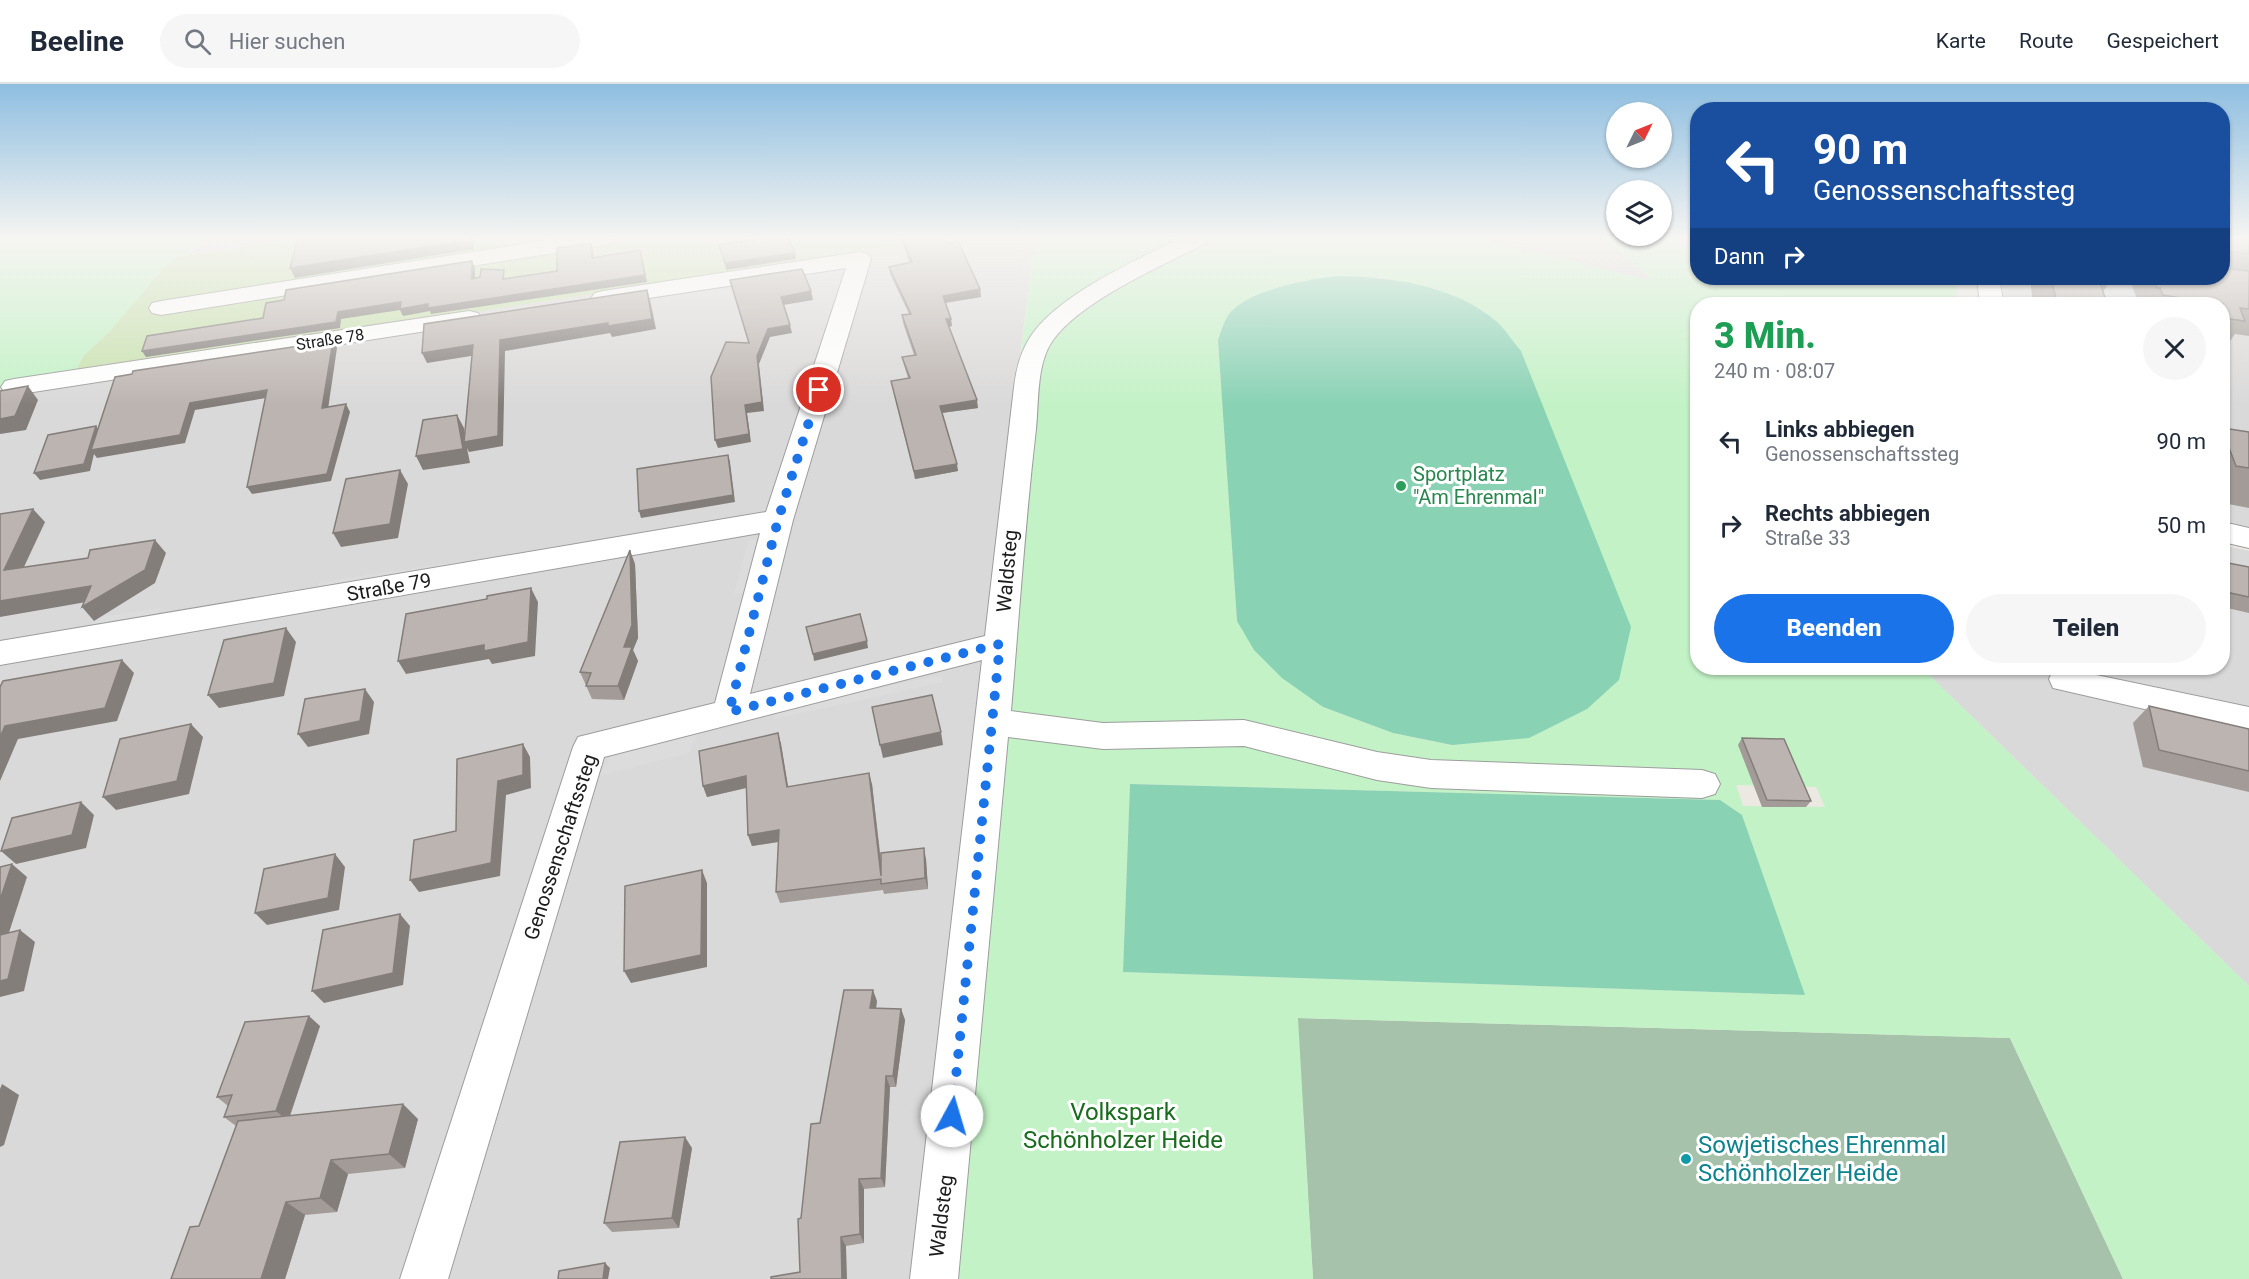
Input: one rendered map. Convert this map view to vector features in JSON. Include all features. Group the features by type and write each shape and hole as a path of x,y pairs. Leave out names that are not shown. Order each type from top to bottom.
{"street":[{"path":"161,308 251,294"},
{"path":"586,300 628,294"},
{"path":"729,712 778,520 849,294"},
{"name":"Waldsteg","path":"934,1279 966,999 1015,480 1032,362 1040,340 1050,327 1098,294"},
{"name":"Straße 78","path":"14,387 495,314"},
{"name":"Straße 79","path":"0,653 778,520"},
{"path":"2230,534 2249,538"},
{"name":"Genossenschaftssteg","path":"424,1279 590,747 1000,644"},
{"path":"2065,679 2249,720"},
{"path":"992,722 1103,736 1244,733 1292,743 1377,766 1431,774 1702,784"}],"shaded area":[{"path":"592,294 1028,294 914,1279 0,1279 0,389 25,378"},
{"path":"2004,294 2228,294 2249,297 2249,528 2230,524 2230,297 2005,297"},
{"path":"748,540 758,540 744,593 734,594"},
{"path":"2230,547 2249,551 2249,986 1929,675 2230,675"},
{"path":"462,561 461,568 318,589 320,582"},
{"path":"160,608 158,615 91,625 94,618"},
{"path":"941,675 943,682 774,719 773,711"},
{"path":"702,726 689,753 599,776 616,748"}],"green space":[{"path":"0,294 142,294 110,331 83,356 75,372 25,378 0,389"},
{"path":"142,294 594,294 75,372 83,356 110,331"},
{"name":"Volkspark Schönholzer Heide","path":"1028,294 1312,294 1230,314 1218,340 1237,621 1322,707 1393,733 1451,745 1471,304 1445,294 1957,294 1957,297 1690,297 1690,675 1929,675 2249,986 2249,1279 2123,1279 2010,1038 1298,1018 1313,1279 953,1279 1018,376","holes":["1130,784 1719,800 1742,815 1804,995 1123,972","1736,785 1816,787 1825,807 1743,806"]},
{"name":"Sportplatz \"Am Ehrenmal\"","path":"1260,294 1449,294 1480,309 1503,329 1521,351 1631,627 1619,680 1587,709 1529,738 1452,745 1393,733 1323,707 1282,678 1254,650 1237,621 1218,340 1229,314 1250,298"},
{"path":"1130,784 1720,800 1742,815 1805,995 1123,972"},
{"name":"Sowjetisches Ehrenmal Schönholzer Heide","path":"1297,1018 2010,1038 2123,1279 1313,1279"}],"building":[{"path":"285,294 522,294 428,308 428,304 400,309 401,302 338,312 336,322 142,351 147,336 263,318 266,303 284,300"},
{"path":"622,294 648,294 652,319 608,326 608,323 500,340 498,436 464,442 473,345 422,353 424,324"},
{"path":"734,294 797,294 781,297 790,325 768,329 757,356 762,402 745,405 749,434 715,440 711,377 726,342 749,343"},
{"path":"902,294 955,294 943,296 951,319 946,319 977,400 940,406 957,464 914,471 891,381 910,378 902,357 916,355 902,315 911,314"},
{"path":"2055,294 2104,294 2105,297 2055,297"},
{"path":"2249,294 2249,309 2240,308 2245,321 2230,319 2230,297 2163,295"},
{"path":"333,341 322,408 346,404 327,474 247,487 267,390 190,403 180,435 91,450 115,377 132,374 133,371"},
{"path":"28,386 15,416 0,419 0,391"},
{"path":"457,415 463,449 416,456 423,420"},
{"path":"96,426 84,464 34,473 48,435"},
{"path":"2230,429 2249,432 2249,468 2236,466 2230,450"},
{"path":"728,455 733,495 639,511 637,469"},
{"path":"400,470 390,524 333,533 346,479"},
{"path":"33,509 4,570 88,558 90,550 155,540 145,570 82,607 91,586 0,601 0,514"},
{"path":"630,550 632,625 624,647 632,647 618,686 586,686 591,673 580,672"},
{"path":"2230,563 2249,567 2249,597 2230,593"},
{"path":"531,588 528,642 484,651 484,645 398,661 406,614 487,599 487,596"},
{"path":"860,614 867,641 813,654 806,627"},
{"path":"286,628 274,683 208,695 224,640"},
{"path":"122,660 105,708 5,726 0,737 0,687 3,681"},
{"path":"365,689 360,721 298,734 305,699"},
{"path":"932,695 941,732 880,745 872,707"},
{"path":"2149,706 2249,729 2249,771 2159,750"},
{"path":"191,724 177,781 103,797 120,739"},
{"path":"778,733 787,787 869,773 881,876 881,853 924,848 925,878 881,884 881,879 776,892 779,830 748,835 746,776 703,786 699,751"},
{"path":"1742,738 1784,739 1811,801 1767,800"},
{"path":"523,744 523,775 498,781 491,863 410,880 414,840 456,831 457,759"},
{"path":"81,802 72,835 1,851 12,818"},
{"path":"335,854 328,898 255,913 264,869"},
{"path":"12,864 0,900 0,867"},
{"path":"702,870 701,955 624,971 625,886"},
{"path":"400,914 393,973 312,991 323,930"},
{"path":"20,930 8,979 0,981 0,935"},
{"path":"844,990 873,990 870,1008 901,1009 893,1076 886,1076 881,1178 859,1179 860,1234 841,1237 842,1279 771,1279 771,1277 800,1272 798,1219 801,1218 811,1124 820,1123"},
{"path":"309,1016 276,1111 224,1117 232,1095 217,1097 245,1022"},
{"path":"403,1104 389,1154 331,1160 320,1198 286,1202 261,1279 171,1279 190,1227 199,1226 238,1121"},
{"path":"685,1137 672,1218 604,1223 620,1142"},
{"path":"605,1263 603,1279 558,1279 559,1271"}],"place":[{"name":"Sportplatz \"Am Ehrenmal\"","path":"1401,486"},
{"name":"Sowjetisches Ehrenmal Schönholzer Heide","path":"1686,1159"}],"route":[{"path":"819,390 778,520 729,712 1000,644 966,999 952,1116"}]}
